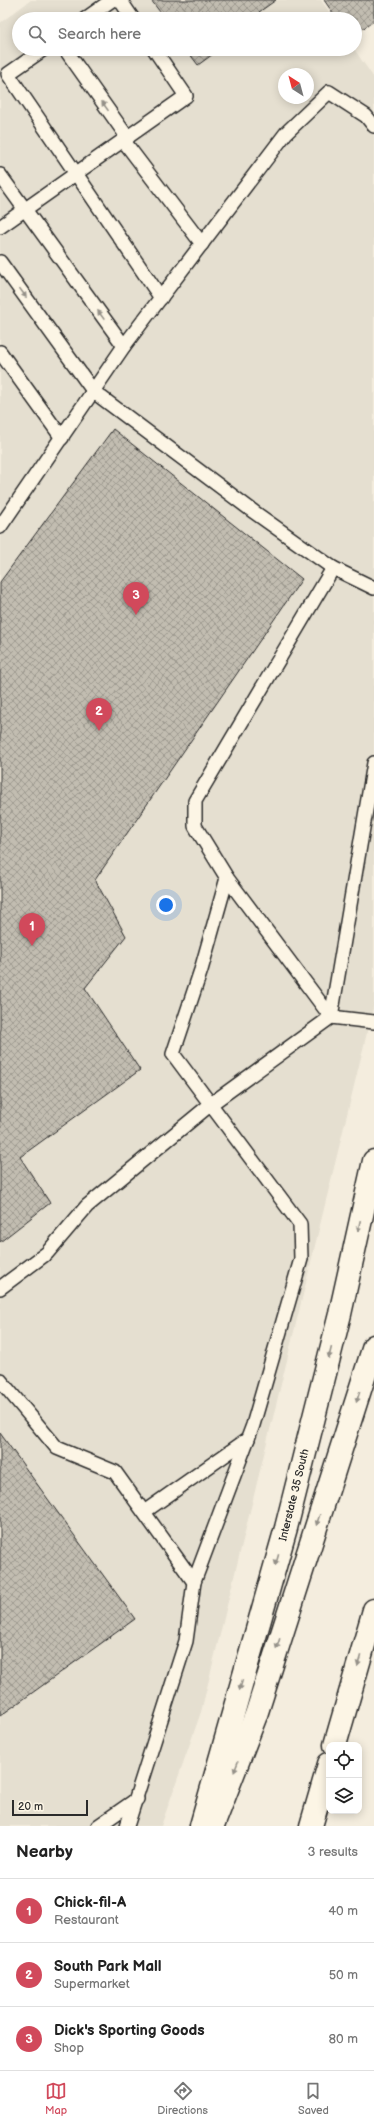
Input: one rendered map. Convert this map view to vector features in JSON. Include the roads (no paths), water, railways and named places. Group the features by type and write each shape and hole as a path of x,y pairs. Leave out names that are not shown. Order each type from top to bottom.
{"main road":[{"name":"Interstate 35 South","path":"201,1826 286,1528 340,1314 374,1161"},
{"path":"213,1826 256,1715 374,1346"},
{"path":"336,1742 374,1610"},
{"path":"311,1826 326,1774"}],"lane":[{"path":"95,12 112,0"},
{"path":"120,0 128,12"},
{"path":"34,56 8,74 161,298"},
{"path":"70,56 126,139 202,244"},
{"path":"0,227 186,96 159,56"},
{"path":"0,527 94,392 124,346 286,133 329,92 366,116 374,126"},
{"path":"0,175 124,346"},
{"path":"0,262 94,392 254,512 333,568 374,588"},
{"path":"0,352 62,438"},
{"path":"330,1017 227,878 194,826 195,801 333,568"},
{"path":"330,1017 374,763"},
{"path":"127,1826 137,1799 186,1641 194,1582 248,1439 301,1259 300,1224 173,1054 202,970 227,878"},
{"path":"0,1288 47,1253 87,1206 211,1104 330,1017 374,1022"},
{"path":"0,1380 57,1448 115,1472 194,1582"},
{"path":"144,1512 248,1439"},
{"path":"98,1826 137,1799"}],"place":[{"name":"Dick's Sporting Goods","path":"136,615"},
{"name":"South Park Mall","path":"99,731"},
{"name":"Chick-fil-A","path":"32,946"}]}
